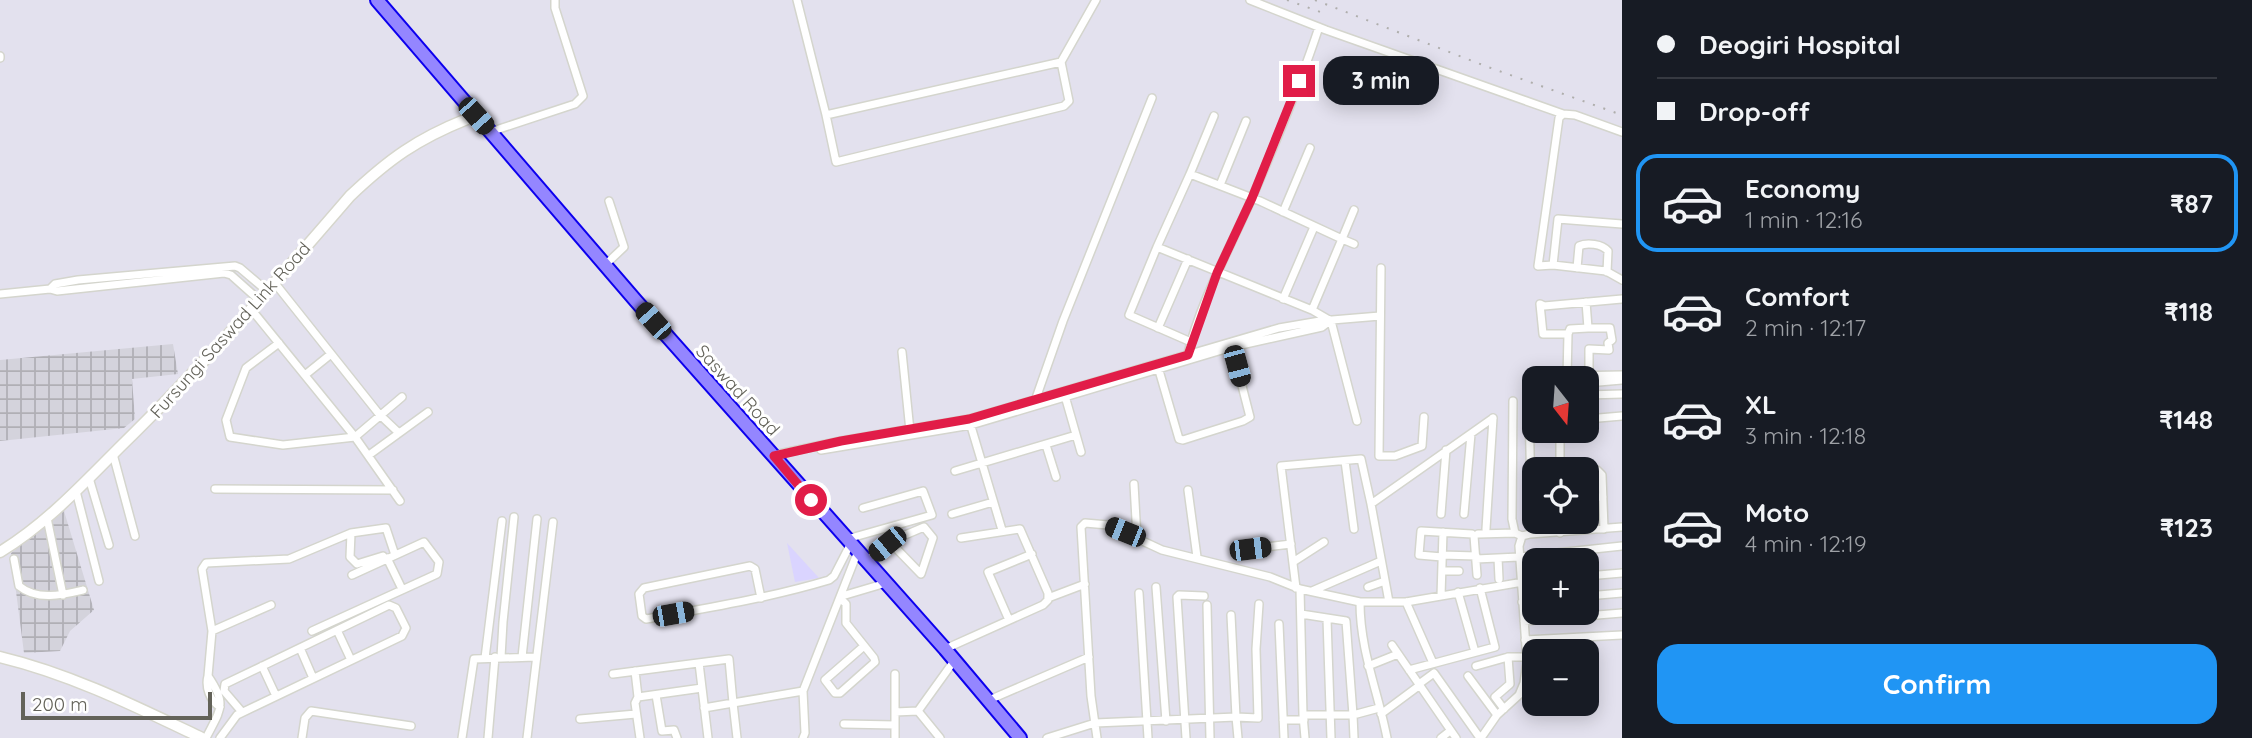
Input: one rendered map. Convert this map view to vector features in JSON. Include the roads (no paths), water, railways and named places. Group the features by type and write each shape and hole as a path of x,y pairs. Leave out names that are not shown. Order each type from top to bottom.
{"highway":[{"name":"Saswad Road","path":"377,0 605,265 945,649 1020,738"}],"street":[{"path":"490,132 575,104 583,96 555,8 555,0"},
{"path":"797,0 836,162 1064,106 1069,100 1061,62 1096,0"},
{"path":"1250,0 1563,114 1575,115 1622,132"},
{"path":"1187,358 1217,273 1252,198 1319,27"},
{"path":"826,115 1061,62"},
{"path":"1034,404 1063,321 1152,98"},
{"path":"1563,114 1559,118 1556,133 1538,266 1553,265 1607,272 1622,280"},
{"path":"1191,342 1129,315 1214,116"},
{"name":"Fursungi Saswad Link Road","path":"0,552 47,518 168,400 350,196 397,155 426,136 467,119"},
{"path":"1220,185 1246,121"},
{"path":"1283,212 1310,148"},
{"path":"1190,174 1252,198 1354,244"},
{"path":"605,265 624,247 609,201"},
{"path":"1312,310 1354,210"},
{"path":"1553,265 1558,219 1622,224"},
{"path":"1283,299 1314,226"},
{"path":"1577,268 1579,246 1597,245 1608,251 1607,272"},
{"path":"1157,247 1312,310 1331,321 1357,421"},
{"path":"1158,328 1188,259"},
{"path":"50,289 55,284 88,279 235,266 240,268 270,287 331,354 379,414 399,433"},
{"path":"1381,268 1379,456 1395,456 1422,446 1424,417"},
{"path":"0,294 50,289 57,291 224,273 231,275 259,300"},
{"path":"1568,334 1543,334 1540,304 1544,306 1622,299"},
{"path":"1586,302 1588,328"},
{"path":"251,309 355,437 400,500"},
{"path":"776,458 970,422 1232,345 1322,327 1331,321 1380,316"},
{"path":"1567,366 1570,330 1611,328 1612,340"},
{"path":"1588,366 1589,349 1609,349 1608,343 1612,340 1622,340"},
{"path":"279,343 246,368 226,418 230,437 283,445 355,437 402,397"},
{"path":"1158,367 1179,439 1184,440 1250,417 1232,345"},
{"path":"902,352 910,432"},
{"path":"305,375 331,354"},
{"path":"1600,378 1622,377"},
{"path":"1600,395 1622,394"},
{"path":"1064,395 1081,452"},
{"path":"1513,401 1511,482 1518,535 1522,602"},
{"path":"369,455 428,412"},
{"path":"1600,418 1622,416"},
{"path":"1371,504 1493,418 1486,529"},
{"path":"970,422 1002,530"},
{"path":"1464,514 1471,433"},
{"path":"956,471 1076,435"},
{"path":"1046,445 1056,477"},
{"path":"1441,514 1446,450"},
{"path":"113,454 135,536"},
{"path":"1305,738 1301,614 1281,466 1361,459 1389,602"},
{"path":"1345,461 1354,529"},
{"path":"1599,472 1602,475 1604,529"},
{"path":"89,478 109,545"},
{"path":"1134,484 1137,538"},
{"path":"215,489 393,490"},
{"path":"1188,489 1197,557"},
{"path":"76,491 99,581"},
{"path":"761,598 755,569 750,566 644,588 639,594 642,616 646,619 761,598 830,580 856,548 932,515 923,491 863,509"},
{"path":"952,514 993,502"},
{"path":"488,738 514,517"},
{"path":"47,518 63,595"},
{"path":"522,657 537,519"},
{"path":"485,658 502,521"},
{"path":"527,738 553,522"},
{"path":"1097,738 1089,657 1082,525 1108,525 1162,550 1270,577 1311,592 1360,602 1406,602 1520,581"},
{"path":"856,548 890,542 925,527 933,538 922,574 890,542"},
{"path":"1599,529 1622,527"},
{"path":"0,657 50,671 188,735 204,738 221,710 206,686 212,631 202,569 206,563 289,559 351,533 386,528 402,589"},
{"path":"961,538 1020,529 1048,598"},
{"path":"1477,575 1476,557 1474,535 1421,531 1418,553 1442,556 1476,557 1497,558 1519,557 1622,545"},
{"path":"1441,596 1443,532"},
{"path":"351,533 350,557 357,564 392,555"},
{"path":"1478,534 1539,534"},
{"path":"312,631 437,573 439,562 424,542 352,575"},
{"path":"1293,562 1324,542"},
{"path":"1250,549 1291,544"},
{"path":"803,738 803,691 841,597 856,548"},
{"path":"1009,620 988,572 1032,554"},
{"path":"1497,558 1499,579"},
{"path":"14,559 18,583 22,589 38,596 63,595 83,590"},
{"path":"1311,592 1381,561"},
{"path":"1442,571 1459,571"},
{"path":"1599,575 1622,573"},
{"path":"1368,587 1385,581"},
{"path":"841,597 886,583"},
{"path":"945,649 1043,605 1048,598 1085,584"},
{"path":"1156,587 1166,721"},
{"path":"1409,670 1495,647 1480,588"},
{"path":"1458,592 1475,652"},
{"path":"1139,593 1148,738"},
{"path":"1599,595 1622,593"},
{"path":"1186,738 1177,597 1204,596"},
{"path":"841,597 846,604 846,623 874,658 874,663 840,693 835,694 825,680 864,646"},
{"path":"1360,602 1360,621 1368,666 1387,738"},
{"path":"1406,602 1433,663"},
{"path":"1047,738 1095,723 1258,718 1256,649 1259,604"},
{"path":"212,631 271,605"},
{"path":"220,738 242,712 402,636 406,628 396,608 389,605 225,684 224,691 242,712"},
{"path":"1207,605 1210,738"},
{"path":"1599,615 1622,613"},
{"path":"1301,614 1346,621 1354,738"},
{"path":"1231,615 1238,738"},
{"path":"1327,619 1331,738"},
{"path":"1279,624 1284,738"},
{"path":"337,630 351,660"},
{"path":"1544,639 1622,635"},
{"path":"1392,645 1453,735 1441,738"},
{"path":"300,648 313,678"},
{"path":"1368,666 1398,654"},
{"path":"462,738 473,660 535,657"},
{"path":"989,700 1089,657"},
{"path":"1476,666 1508,657 1522,657"},
{"path":"1504,709 1494,697 1510,684 1508,657"},
{"path":"613,674 729,659 737,738"},
{"path":"918,711 954,661"},
{"path":"699,663 708,738"},
{"path":"262,666 276,696"},
{"path":"635,671 639,738"},
{"path":"1283,720 1380,711 1434,673 1480,738 1497,715 1519,695 1522,688"},
{"path":"895,674 895,738"},
{"path":"1468,676 1497,715"},
{"path":"638,697 702,688"},
{"path":"704,708 803,691"},
{"path":"656,695 662,732 674,730 677,738"},
{"path":"302,738 305,718 311,711 411,726"},
{"path":"895,712 918,711"},
{"path":"918,711 940,738"},
{"path":"580,719 636,714"},
{"path":"844,724 895,725"},
{"path":"930,726 930,738"}],"railway":[{"path":"1287,0 1326,14"},
{"path":"1315,0 1622,115"}]}
